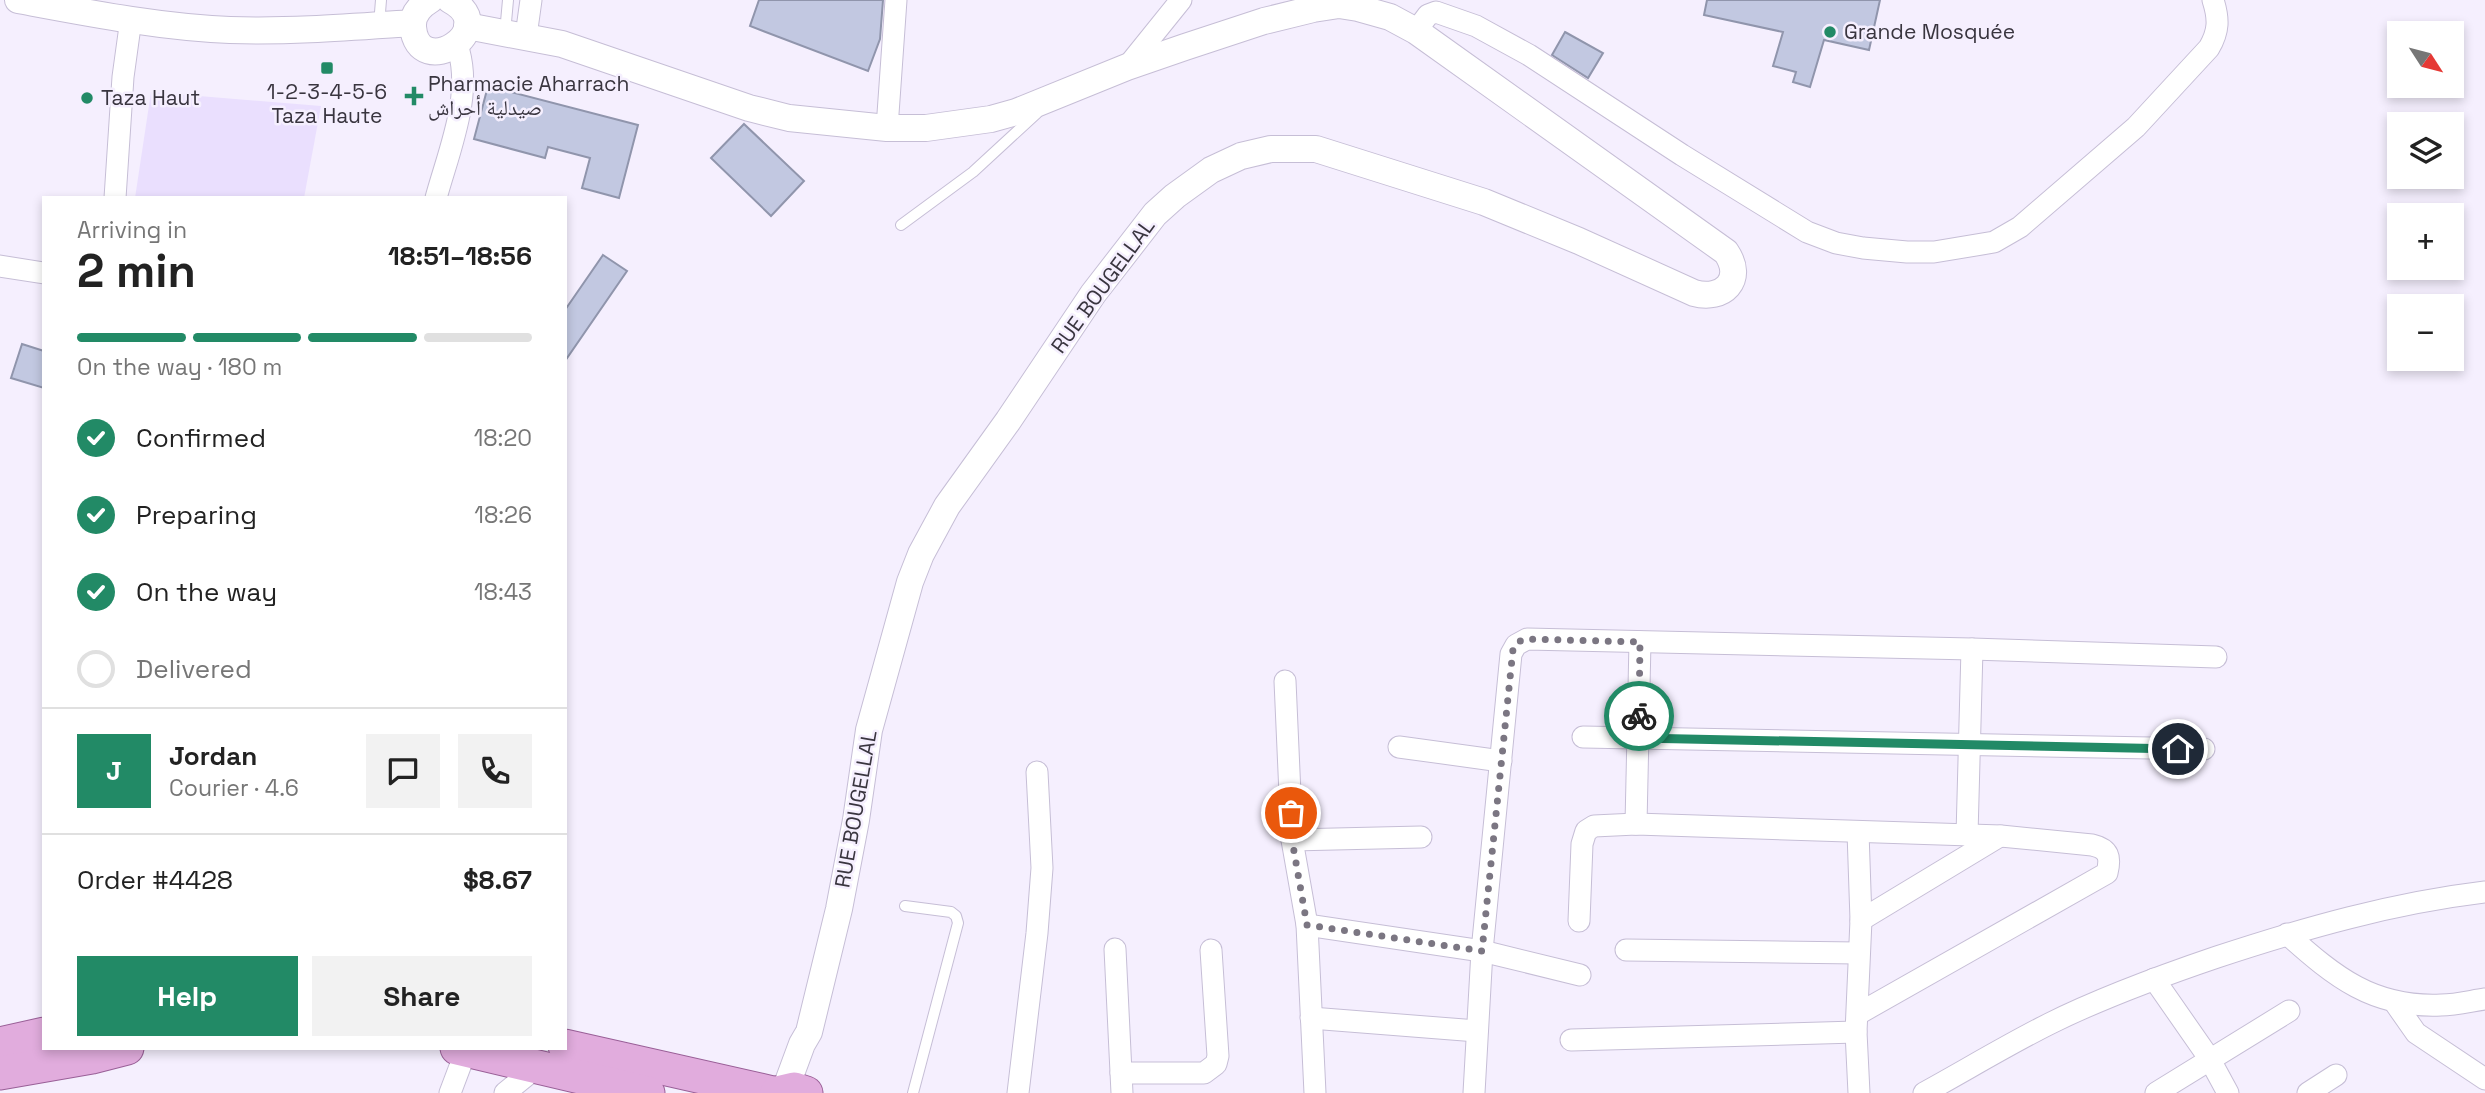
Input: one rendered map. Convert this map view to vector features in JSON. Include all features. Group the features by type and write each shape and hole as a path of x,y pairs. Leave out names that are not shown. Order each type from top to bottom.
{"main road":[{"path":"0,1044 42,1034"},
{"path":"567,1046 791,1092"},
{"path":"0,1073 119,1050"},
{"path":"468,1050 648,1093"}],"street":[{"path":"18,0 131,19 229,30 281,30 380,13 413,23 418,10 430,0"},
{"path":"437,196 464,87 464,12 450,0"},
{"path":"515,35 531,0"},
{"path":"887,128 896,0"},
{"path":"1127,67 1181,0"},
{"path":"1424,37 1428,15 1436,12 1476,26 1529,55 1682,155 1807,232 1836,243 1863,248 1934,252 1994,242 2020,228 2136,127 2209,48 2219,23 2213,0"},
{"name":"RUE BOUGELLAL","path":"413,23 416,37 425,47 438,51 462,35 515,35 562,44 749,108 789,118 887,128 926,128 991,119 1057,97 1127,67 1264,21 1339,5 1373,11 1424,37 1726,252 1733,266 1733,277 1728,286 1720,294 1707,297 1484,202 1316,149 1272,149 1241,156 1211,170 1175,195 1154,214 1093,294 947,506 921,554 910,582 872,716 839,909 810,1032 799,1051 791,1092"},
{"path":"115,196 123,77 131,19"},
{"path":"0,266 42,273"},
{"path":"1474,1093 1482,951 1511,654 1516,645 1527,639 2217,657"},
{"path":"1636,824 1640,642"},
{"path":"1967,835 1972,649"},
{"path":"1285,681 1292,840 1307,925 1315,1093"},
{"path":"1583,737 2204,749"},
{"path":"1399,747 1501,761"},
{"path":"1018,1093 1041,882 1037,772"},
{"path":"1571,1040 1857,1023 2107,873 2110,860 2102,847 2001,836 1636,824 1594,826 1586,831 1582,844 1579,921"},
{"path":"1858,832 1861,920 1857,1023 1859,1093"},
{"path":"1861,920 2001,836"},
{"path":"1292,840 1421,837"},
{"path":"1924,1093 2050,1023 2154,979 2287,934 2427,899 2485,892"},
{"path":"1307,925 1482,951 1580,975"},
{"path":"2287,934 2324,967 2352,986 2395,1003 2444,1005 2485,999"},
{"path":"1115,949 1121,1083 1204,1073 1216,1064 1218,1056 1211,950"},
{"path":"1626,950 1858,953"},
{"path":"2154,979 2209,1058 2228,1093"},
{"path":"2395,1003 2416,1033 2485,1079"},
{"path":"2156,1093 2289,1011"},
{"path":"1311,1018 1477,1031"},
{"path":"450,1093 464,1050"},
{"path":"505,1093 538,1066"},
{"path":"2308,1093 2336,1075"}],"lane":[{"path":"508,0 515,35"},
{"path":"901,225 973,172 1057,97"},
{"path":"905,906 945,910 956,916 958,923 913,1093"}],"shaded area":[{"path":"151,92 321,106 304,196 135,196"}],"building":[{"path":"759,0 883,0 880,39 868,71 750,26"},
{"name":"Grande Mosquée","path":"1707,0 1880,0 1869,50 1824,40 1810,87 1793,82 1796,72 1773,66 1783,32 1704,15"},
{"path":"1565,32 1603,53 1588,78 1552,55"},
{"path":"488,86 638,125 619,198 582,188 590,158 548,147 545,158 474,139"},
{"path":"744,124 804,181 771,216 711,158"},
{"path":"603,255 627,271 567,358 567,307"},
{"path":"22,344 42,350 42,387 11,378"}],"way so far":[{"path":"1291,813 1292,840 1307,925 1482,951 1513,649 1520,641 1527,639 1640,642 1639,716"}],"place":[{"name":"Grande Mosquée","path":"1830,32"},
{"name":"1-2-3-4-5-6 Taza Haute","path":"327,68"},
{"name":"Pharmacie Aharrach صيدلية أحراش","path":"414,96"},
{"name":"Taza Haut","path":"87,98"}],"route":[{"path":"1639,716 1639,738 2178,749"}]}
